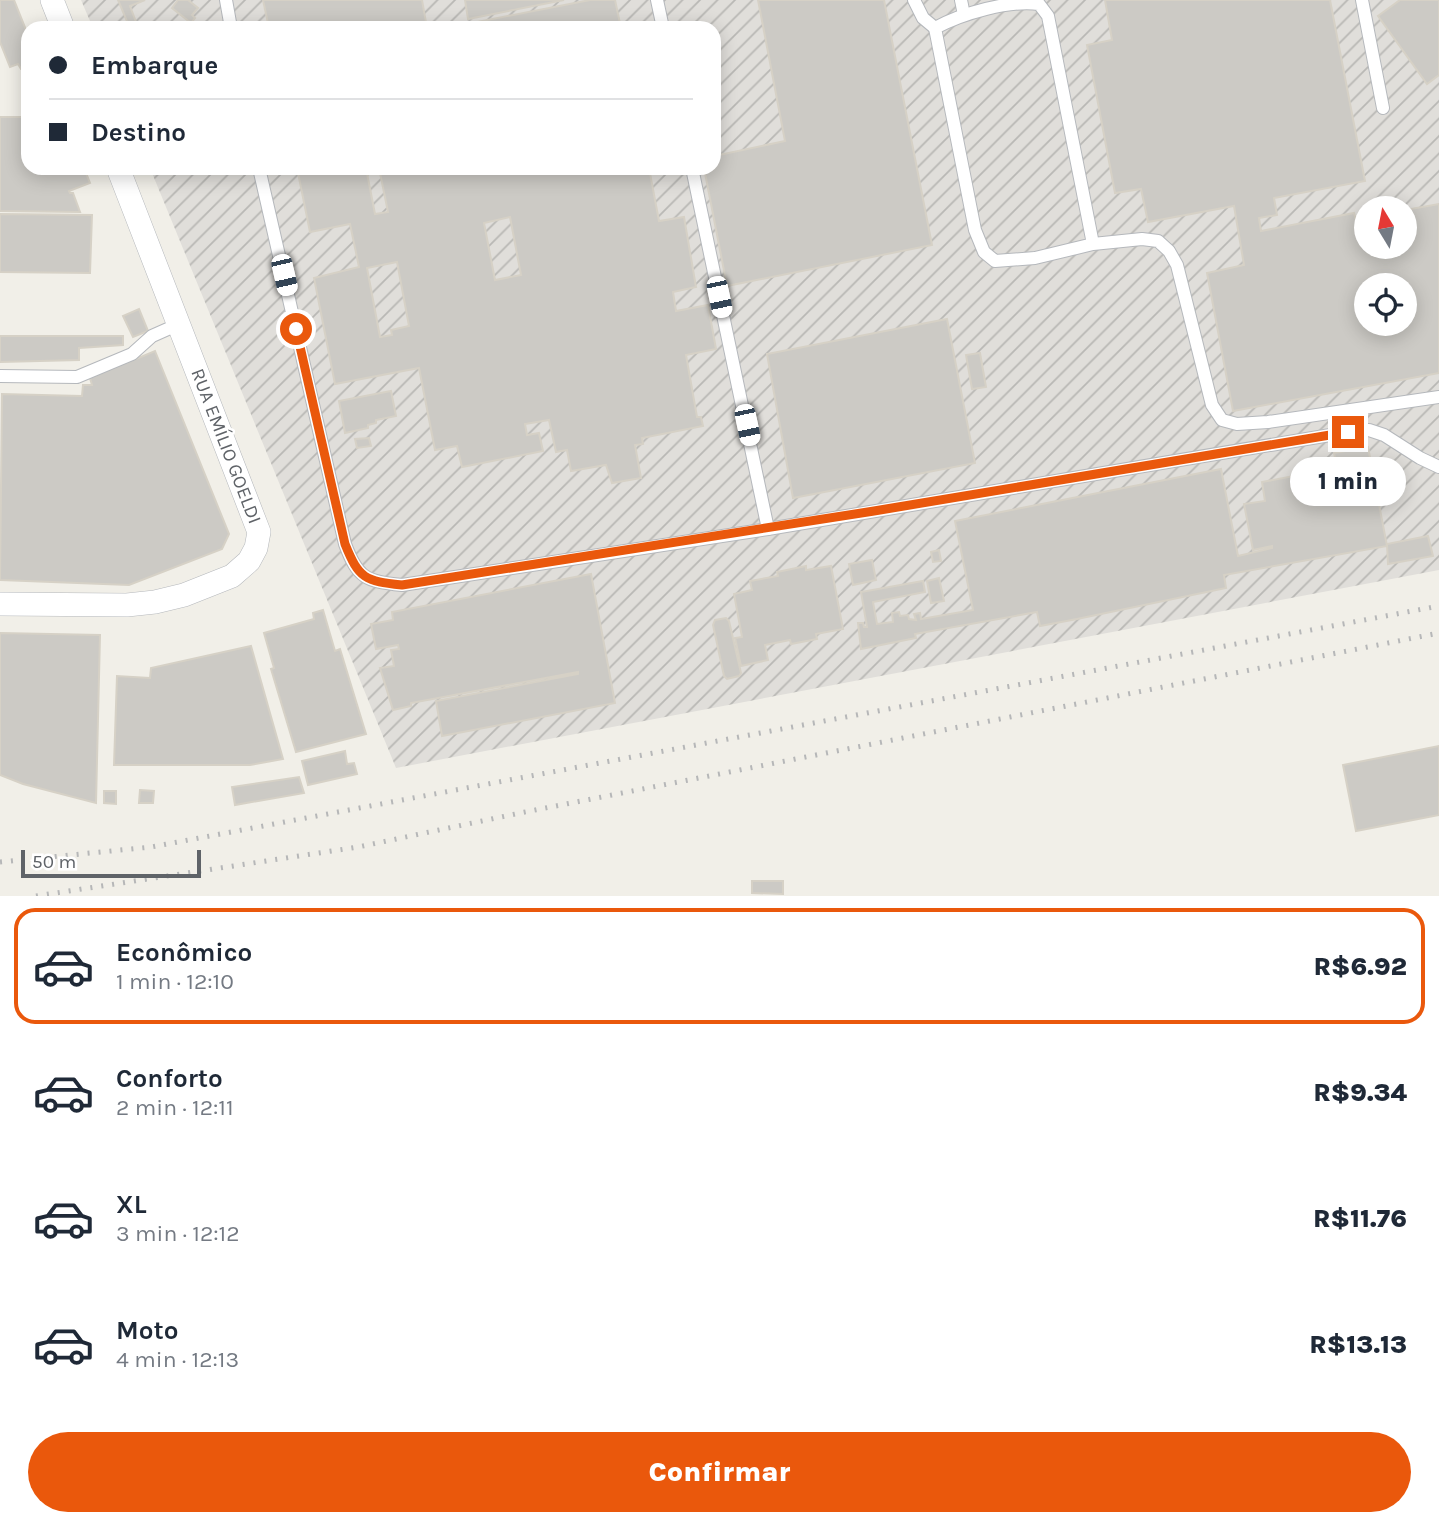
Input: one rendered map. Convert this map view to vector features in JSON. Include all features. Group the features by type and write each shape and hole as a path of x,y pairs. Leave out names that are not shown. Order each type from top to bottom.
{"street":[{"path":"52,0 60,21"},
{"name":"RUA EMÍLIO GOELDI","path":"0,604 127,605 155,602 184,595 232,576 250,561 256,548 259,532 121,175"}],"lane":[{"path":"226,0 230,21"},
{"path":"657,0 662,21"},
{"path":"914,0 923,18 935,28 975,230 984,252 995,261 1035,258 1093,244 1142,239 1158,241 1169,251 1177,265 1212,405 1222,420 1237,424 1268,422 1439,397"},
{"path":"961,0 964,15"},
{"path":"1362,0 1383,108"},
{"path":"935,28 964,15 1023,1 1039,5 1048,16 1093,244"},
{"path":"261,175 345,544 354,567 369,580 402,585 768,528 1348,432 1368,430 1384,435 1439,467"},
{"path":"693,175 768,528"},
{"path":"0,376 77,377 132,354 152,336 179,324"}],"shaded area":[{"path":"81,0 1439,0 1439,570 396,768 153,175 721,175 721,21 90,21"}],"building":[{"path":"0,0 14,0 22,21 21,69 18,64 10,67 0,42"},
{"path":"118,0 145,0 130,6 136,21 127,21"},
{"path":"178,0 188,0 198,8 192,15 195,18 188,21 172,8"},
{"path":"263,0 422,0 426,21 268,21"},
{"path":"465,0 564,0 468,19"},
{"path":"590,0 615,0 620,21 482,21"},
{"path":"758,0 884,0 932,245 727,286 705,175 721,175 721,155 785,141"},
{"path":"1105,0 1330,0 1365,181 1274,198 1277,215 1259,218 1261,231 1354,213 1354,259 1418,259 1418,208 1439,204 1439,373 1233,411 1207,273 1244,265 1234,206 1148,222 1141,189 1115,193 1087,45 1112,40"},
{"path":"1400,0 1439,0 1439,75 1427,84 1378,16"},
{"path":"0,117 21,117 21,175 87,175 90,183 69,191 73,193 80,212 0,211"},
{"path":"298,175 367,175 375,214 388,212 380,175 650,175 659,221 684,217 696,287 673,292 676,311 708,305 716,349 686,355 697,417 701,417 703,426 642,438 643,444 635,445 641,478 612,483 606,465 571,471 567,450 556,452 549,420 525,424 527,435 539,433 543,451 462,467 457,446 435,450 419,368 335,384 314,278 359,267 350,224 310,232","holes":["510,217 521,275 495,280 484,223","397,262 409,326 391,330 392,335 380,337 367,268"]},
{"path":"0,214 92,215 90,273 0,272"},
{"path":"139,309 148,331 133,337 123,316"},
{"path":"947,319 975,463 793,498 767,354"},
{"path":"0,336 123,336 123,345 79,348 79,360 0,362"},
{"path":"155,351 229,534 222,549 129,585 0,580 2,394 82,396 83,385 92,385 90,378"},
{"path":"980,353 986,387 972,389 966,355"},
{"path":"391,391 396,416 376,420 376,423 368,425 368,428 345,433 339,401"},
{"path":"369,438 371,446 357,448 355,439"},
{"path":"1368,447 1387,546 1224,575 1226,588 1077,619 1040,626 1037,612 915,634 916,638 861,649 858,623 867,627 861,592 923,581 925,592 873,602 877,624 893,622 892,613 899,612 900,616 908,615 909,619 916,620 914,614 920,613 921,619 973,610 955,521 1221,469 1238,556 1272,548 1253,550 1244,504 1265,501 1262,482 1337,468 1334,453"},
{"path":"1428,536 1433,556 1388,564 1387,544"},
{"path":"939,550 941,561 933,562 931,552"},
{"path":"872,560 876,580 853,585 849,564"},
{"path":"806,566 806,570 831,566 843,629 816,634 817,639 791,644 790,640 765,645 768,660 741,666 735,638 742,637 734,594 752,590 750,581 778,576 777,572"},
{"path":"591,574 615,703 442,736 436,701 578,672 411,703 411,706 393,710 380,668 394,666 391,650 399,649 398,645 376,649 371,624 393,620 392,612"},
{"path":"939,578 944,601 931,603 927,581"},
{"path":"323,610 335,651 340,649 366,734 296,752 271,669 274,668 264,633 314,619 313,613"},
{"path":"726,618 729,621 741,673 727,679 724,676 713,625 715,620"},
{"path":"0,633 100,635 96,803 23,784 0,775"},
{"path":"251,646 283,759 250,765 114,765 117,676 150,678 151,668"},
{"path":"1439,746 1439,815 1356,831 1343,765"},
{"path":"345,751 347,764 354,763 357,774 308,785 302,761"},
{"path":"299,777 304,793 235,805 232,787"},
{"path":"140,790 154,791 153,803 139,803"},
{"path":"104,791 116,791 116,804 104,803"},
{"path":"752,881 783,881 783,894 752,893"}],"railway":[{"path":"0,862 151,847 1439,606"},
{"path":"36,896 358,847 1439,633"}],"route":[{"path":"296,329 345,544 354,567 369,580 402,585 874,511 1348,432"}]}
